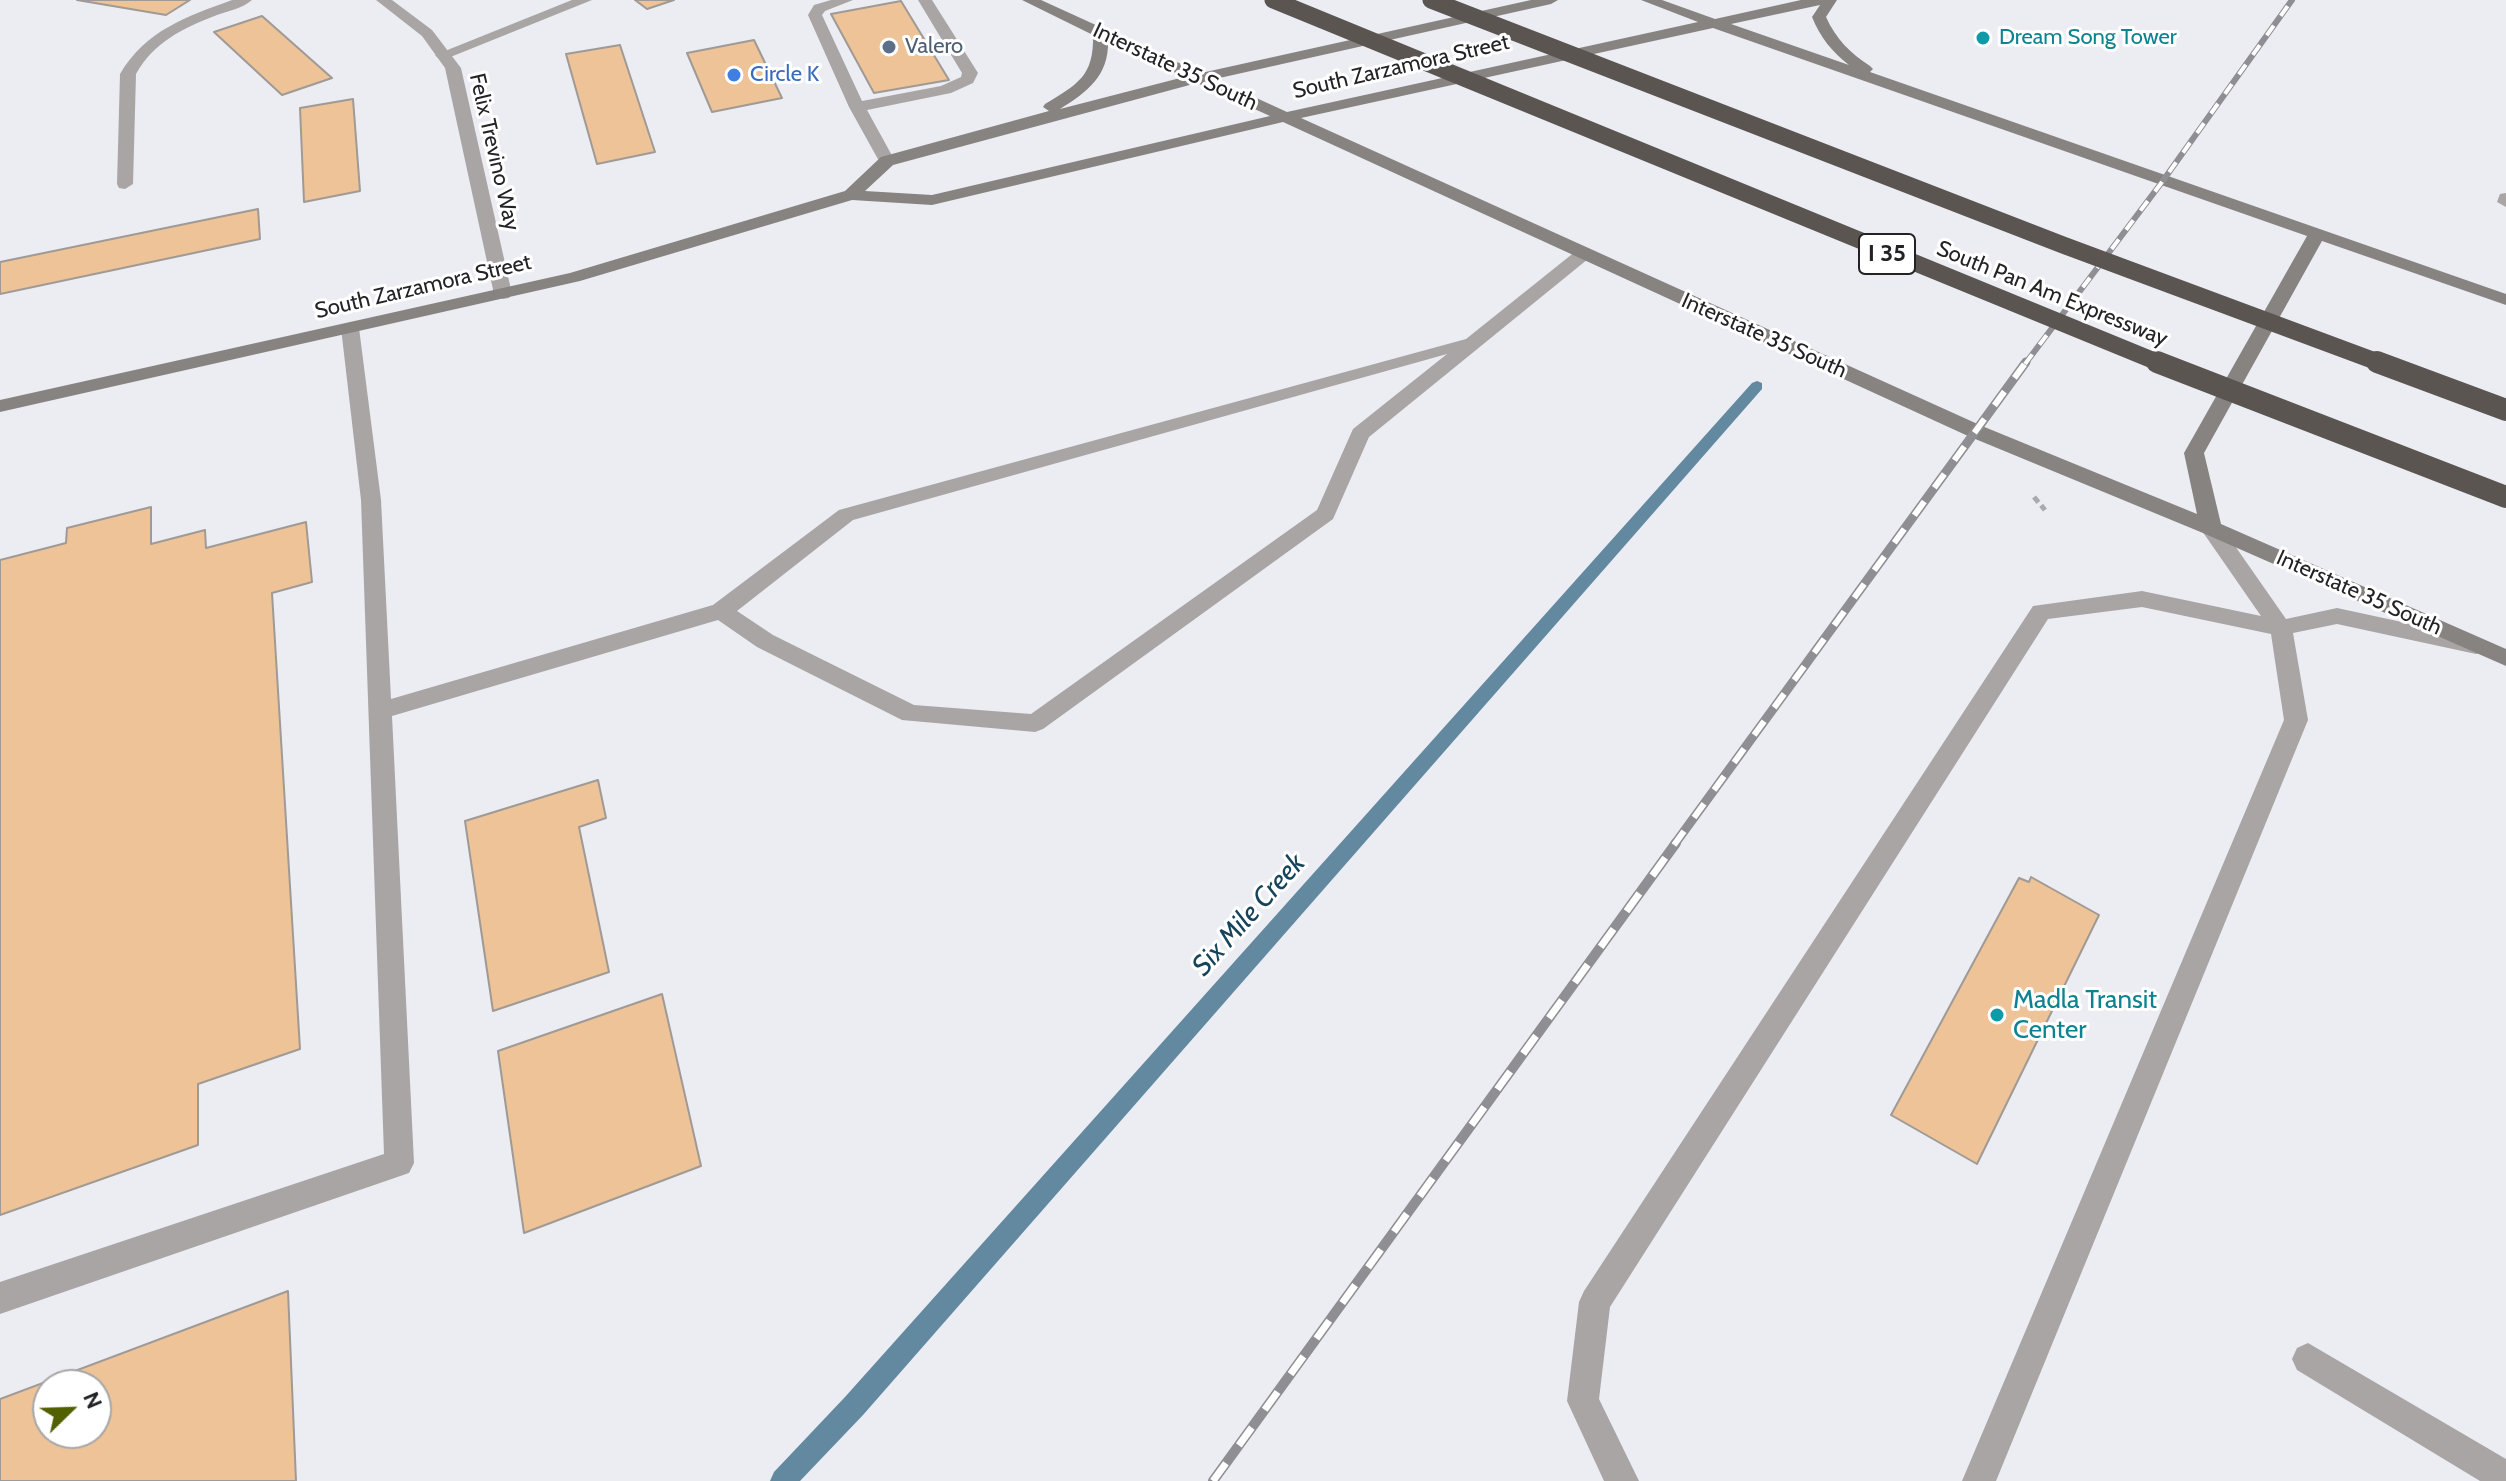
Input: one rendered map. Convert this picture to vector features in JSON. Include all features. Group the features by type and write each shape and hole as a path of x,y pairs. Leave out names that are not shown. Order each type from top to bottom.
{"highway":[{"name":"South Pan Am Expressway","path":"1273,0 2099,340 2506,497"},
{"name":"South Pan Am Expressway","path":"1431,0 2077,251 2506,410"}],"main road":[{"name":"Interstate 35 South","path":"1029,0 1582,255 1975,431 2211,528 2506,656"},
{"name":"South Zarzamora Street","path":"851,195 887,161 1026,122 1197,78 1551,0"},
{"path":"1648,0 2506,300"},
{"name":"South Zarzamora Street","path":"0,406 574,277 851,195 932,200 1284,117 1821,0"},
{"path":"1830,0 1819,17 1826,36 1852,61 1901,90"},
{"path":"1026,122 1084,87 1102,58 1100,33"},
{"path":"2211,528 2194,453 2316,236"}],"street":[{"path":"125,184 128,74 134,61 155,39 174,28 245,0"},
{"name":"Felix Trevino Way","path":"383,0 427,33 453,68 503,294"},
{"path":"443,55 585,0"},
{"path":"846,0 819,8 815,15 857,107 887,161"},
{"path":"857,107 945,90 968,80 970,73 925,0"},
{"path":"721,611 765,641 910,714 1035,723 1326,514 1360,434 1582,255"},
{"path":"0,1298 399,1163 371,500 350,328"},
{"path":"379,711 721,611 846,515 1472,341"},
{"path":"1979,1481 2296,720 2281,628 2211,528"},
{"path":"1622,1481 1583,1401 1595,1302 2041,612 2142,599 2281,628 2337,616 2480,647"},
{"path":"2308,1359 2506,1478"}],"building":[{"path":"77,0 190,0 166,15"},
{"path":"635,0 674,0 647,9"},
{"name":"Valero","path":"901,1 949,80 874,93 831,14"},
{"path":"262,16 332,78 282,95 214,32"},
{"name":"Circle K","path":"754,40 782,98 712,112 687,53"},
{"path":"620,45 655,152 597,164 566,54"},
{"path":"353,99 360,191 304,202 300,108"},
{"path":"258,209 260,239 0,294 0,262"},
{"path":"151,507 151,544 205,530 206,548 306,522 312,582 272,593 300,1049 198,1084 198,1145 0,1215 0,560 66,543 67,528"},
{"path":"598,780 606,818 579,827 609,972 493,1011 465,821"},
{"name":"Madla Transit Center","path":"2031,877 2099,915 1977,1164 1891,1115 2019,878 2029,882"},
{"path":"662,994 701,1166 524,1233 498,1051"},
{"path":"288,1291 296,1481 0,1481 0,1399 32,1387 32,1449 112,1449 112,1369 80,1369"}],"waterway":[{"name":"Six Mile Creek","path":"783,1481 854,1406 1757,386"}],"railway":[{"path":"2025,364 2162,182 2292,0"},
{"path":"1674,845 2026,362"},
{"path":"1213,1481 1676,843"}],"place":[{"name":"Dream Song Tower","path":"1983,38"},
{"name":"Valero","path":"889,47"},
{"name":"Circle K","path":"734,75"},
{"name":"Madla Transit Center","path":"1997,1015"}]}
